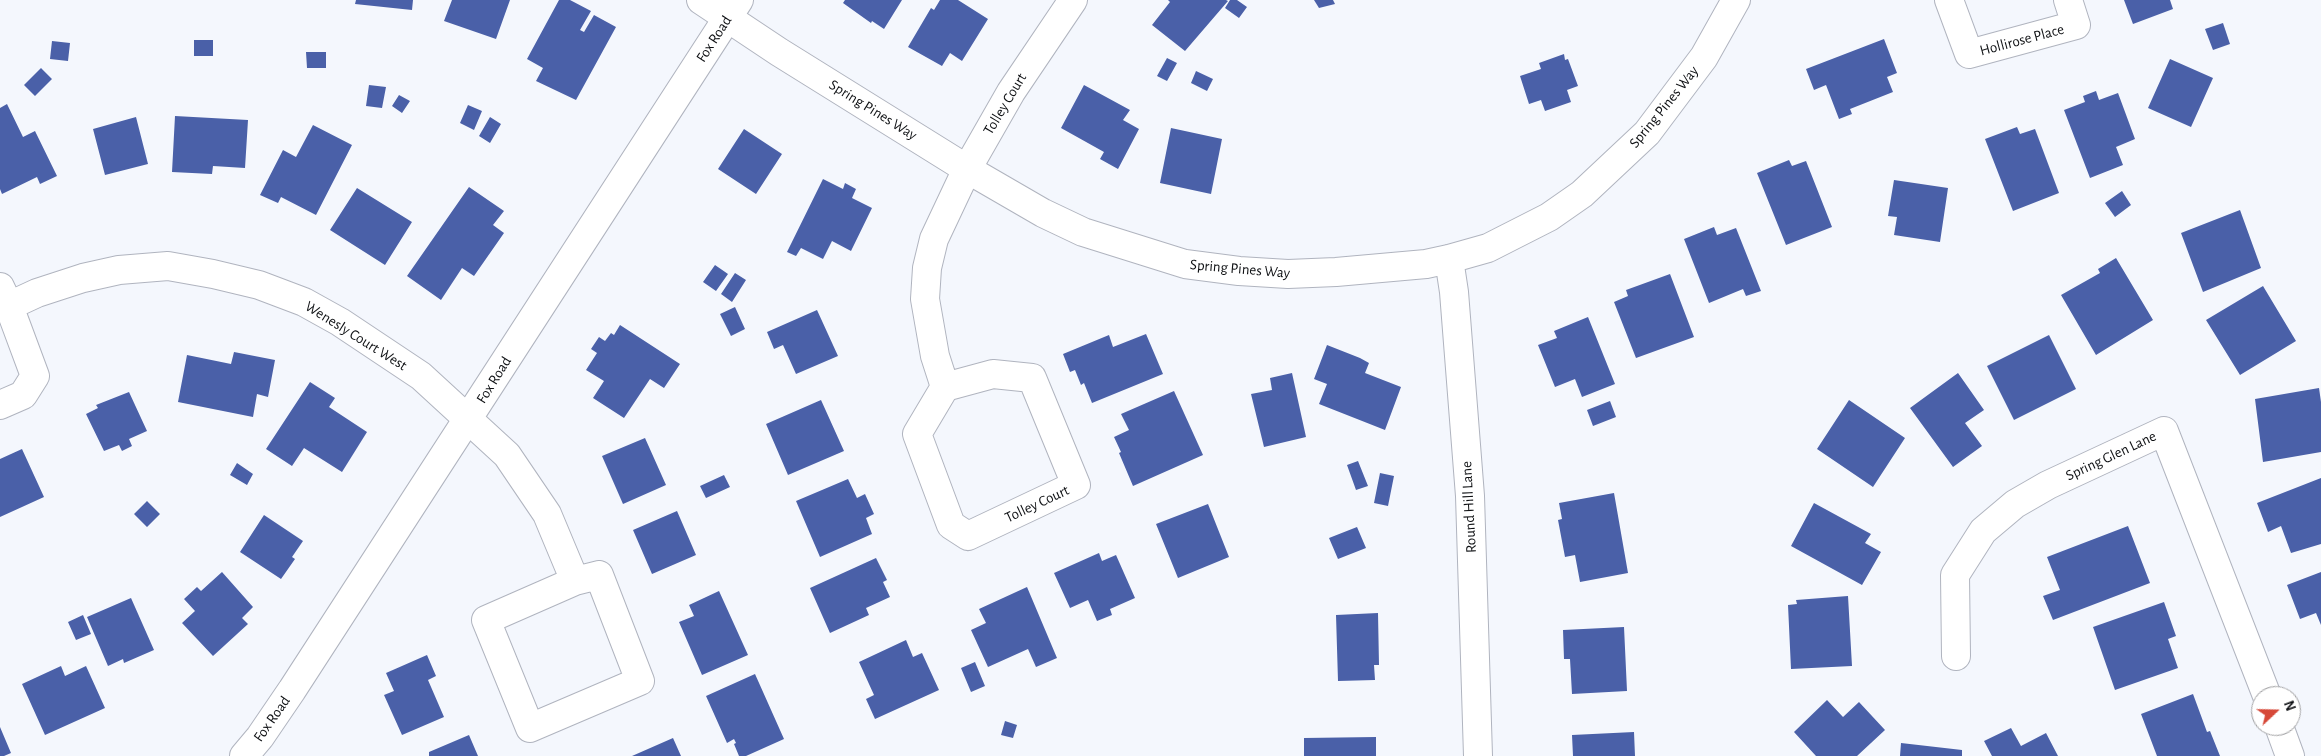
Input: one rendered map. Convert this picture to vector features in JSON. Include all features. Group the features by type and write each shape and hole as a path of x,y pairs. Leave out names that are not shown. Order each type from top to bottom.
{"street":[{"name":"Spring Pines Way","path":"701,0 733,9 967,169 1043,213 1083,232 1185,264 1239,271 1288,274 1399,266 1449,259 1488,248 1549,217 1582,194 1647,133 1704,57 1736,0"},
{"name":"Tolley Court","path":"946,387 935,356 929,331 925,299 927,268 934,239 967,169 1011,92 1074,0"},
{"name":"Hollirose Place","path":"1949,0 1969,54 2076,25 2068,0"},
{"name":"Fox Road","path":"244,756 260,737 292,690 469,420 733,9"},
{"name":"Round Hill Lane","path":"1449,259 1454,292 1470,496 1478,756"},
{"name":"Wenesly Court West","path":"0,405 23,395 35,376 5,297 37,293 83,278 119,270 168,266 213,274 259,286 304,302 340,322 421,376 507,455 547,514 575,581"},
{"name":"Tolley Court","path":"993,374 1032,378 1076,485 968,536 951,525 917,434 946,387 993,374"},
{"name":"Spring Glen Lane","path":"1956,656 1955,575 1983,531 2015,504 2048,485 2164,431 2263,686"},
{"path":"599,575 640,681 530,728 486,620 575,581 599,575"},
{"path":"2283,736 2290,756"}],"building":[{"path":"356,0 413,0 412,10 355,4"},
{"path":"452,0 510,0 496,39 444,21"},
{"path":"559,0 570,0 591,11 580,30 584,32 594,15 616,27 576,100 536,81 543,68 527,59"},
{"path":"845,0 902,0 884,29 872,21 871,23 843,3"},
{"path":"940,0 958,0 988,19 962,61 950,53 942,66 908,47 931,8 934,10"},
{"path":"1168,0 1228,1 1185,51 1152,25 1170,2"},
{"path":"1230,0 1237,0 1247,7 1239,18 1225,8"},
{"path":"1314,0 1333,0 1335,4 1319,8"},
{"path":"2124,0 2170,0 2173,9 2133,24"},
{"path":"2223,23 2230,44 2213,50 2205,29"},
{"path":"1884,39 1897,73 1887,77 1893,92 1850,109 1852,114 1839,119 1826,85 1814,90 1806,69"},
{"path":"194,40 213,40 213,56 194,56"},
{"path":"52,41 70,43 68,61 50,59"},
{"path":"306,52 326,52 326,68 307,68"},
{"path":"1564,54 1565,60 1568,59 1578,86 1567,90 1571,102 1545,111 1541,100 1529,104 1520,76 1541,69 1539,63"},
{"path":"1167,58 1177,63 1167,81 1157,76"},
{"path":"2170,59 2213,78 2191,127 2148,108"},
{"path":"41,68 52,79 35,96 24,85"},
{"path":"1196,71 1213,79 1207,91 1191,83"},
{"path":"369,85 386,87 382,108 366,106"},
{"path":"1084,85 1130,110 1123,120 1139,129 1118,169 1100,159 1104,152 1061,128"},
{"path":"2096,91 2099,100 2118,93 2135,139 2116,147 2123,165 2090,178 2064,110 2085,102 2083,96"},
{"path":"399,95 410,101 402,113 392,106"},
{"path":"7,104 23,137 35,131 57,176 40,184 37,177 2,194 0,189 0,108"},
{"path":"468,105 482,111 474,130 460,123"},
{"path":"175,116 248,120 245,168 213,166 212,174 172,172"},
{"path":"136,117 148,164 105,175 93,129"},
{"path":"490,117 501,124 490,143 479,136"},
{"path":"313,125 352,145 316,215 281,197 278,203 260,195 283,150 296,157"},
{"path":"2017,127 2020,134 2035,129 2059,193 2013,211 1985,139"},
{"path":"1171,128 1222,139 1211,194 1160,183"},
{"path":"744,129 782,154 756,194 718,169"},
{"path":"1789,160 1792,166 1806,161 1832,227 1786,245 1757,173"},
{"path":"823,179 843,189 845,183 856,189 852,198 872,208 851,251 832,241 823,259 801,248 796,256 787,252"},
{"path":"1894,180 1948,188 1940,242 1894,235 1897,217 1888,216"},
{"path":"469,187 504,211 493,225 504,233 474,276 462,268 441,300 407,276"},
{"path":"357,188 412,222 385,265 330,230"},
{"path":"2122,191 2131,205 2115,217 2105,203"},
{"path":"2240,210 2261,268 2203,292 2181,233"},
{"path":"1714,227 1717,235 1736,228 1761,291 1746,296 1743,289 1709,303 1684,239"},
{"path":"2116,258 2153,320 2096,355 2061,295 2100,273 2098,269"},
{"path":"715,265 728,274 716,291 703,282"},
{"path":"735,273 746,280 732,302 721,294"},
{"path":"1670,274 1694,337 1636,358 1614,302 1628,296 1626,290"},
{"path":"2263,286 2296,341 2240,375 2206,320"},
{"path":"735,307 745,329 731,336 720,314"},
{"path":"817,310 838,356 796,374 783,345 774,349 767,332"},
{"path":"1588,317 1615,384 1582,397 1575,379 1555,387 1538,345 1557,338 1554,331"},
{"path":"620,325 680,364 664,388 650,379 624,418 593,398 604,381 586,370 597,353 591,349 599,337 605,341 611,333 614,335"},
{"path":"1146,334 1163,374 1092,403 1084,383 1081,385 1075,370 1070,372 1063,354 1109,335 1113,347"},
{"path":"2049,335 2076,389 2014,420 1987,366"},
{"path":"1327,345 1369,363 1365,373 1401,387 1385,430 1319,404 1327,384 1314,379"},
{"path":"234,352 275,360 268,397 257,394 253,417 178,402 187,355 231,364"},
{"path":"1292,373 1306,437 1264,447 1251,394 1272,390 1270,378"},
{"path":"1958,373 1984,410 1965,423 1982,446 1953,467 1910,408"},
{"path":"310,382 335,398 329,407 367,432 342,472 304,448 292,466 266,449"},
{"path":"2319,388 2321,402 2321,452 2263,462 2255,399"},
{"path":"1174,391 1203,455 1133,486 1114,437 1129,430 1121,414"},
{"path":"129,392 147,431 129,439 132,446 122,451 119,445 104,451 86,414 98,408 96,405"},
{"path":"821,400 844,451 788,475 766,424"},
{"path":"1849,400 1905,438 1873,487 1817,449"},
{"path":"1610,401 1616,417 1593,426 1587,410"},
{"path":"645,438 666,485 623,504 602,456"},
{"path":"22,449 44,497 0,517 0,459"},
{"path":"1358,461 1368,486 1356,490 1347,465"},
{"path":"237,463 253,474 247,485 230,475"},
{"path":"1380,473 1394,476 1388,506 1374,503"},
{"path":"724,475 730,487 706,498 700,486"},
{"path":"2321,478 2321,544 2291,553 2281,526 2268,532 2257,503"},
{"path":"848,479 857,498 865,494 874,514 866,518 872,534 820,557 796,501"},
{"path":"1614,493 1628,573 1580,582 1575,555 1565,557 1558,520 1562,519 1559,503"},
{"path":"147,501 160,514 147,527 134,514"},
{"path":"1814,503 1871,534 1865,543 1881,552 1862,585 1791,546"},
{"path":"1208,504 1229,557 1178,578 1156,524"},
{"path":"677,511 696,555 652,574 633,530"},
{"path":"264,515 303,541 292,557 295,559 281,579 240,552"},
{"path":"2128,526 2150,583 2053,620 2043,596 2060,590 2047,557"},
{"path":"1357,527 1366,548 1338,559 1329,538"},
{"path":"1099,553 1102,561 1116,555 1135,598 1110,609 1112,615 1097,621 1088,600 1070,608 1054,573"},
{"path":"876,558 887,580 883,582 890,597 866,608 869,615 830,633 810,588"},
{"path":"222,572 253,607 242,618 248,624 213,656 182,623 195,611 184,599 197,587 201,591"},
{"path":"2321,572 2321,625 2316,613 2300,619 2287,585"},
{"path":"1027,587 1057,658 1036,667 1028,649 988,667 971,630 986,623 979,609"},
{"path":"719,591 748,655 702,675 679,622 694,616 689,605"},
{"path":"1848,596 1852,666 1791,669 1788,605 1797,604 1796,600"},
{"path":"131,598 154,650 124,663 123,659 108,666 87,617"},
{"path":"2164,602 2176,636 2168,639 2178,668 2115,690 2093,627"},
{"path":"1378,613 1379,665 1374,665 1375,680 1338,681 1336,615"},
{"path":"83,615 91,634 76,640 68,622"},
{"path":"1624,627 1627,691 1572,694 1570,659 1564,659 1563,630"},
{"path":"906,640 913,657 922,653 939,690 875,719 866,699 874,695 859,662"},
{"path":"427,655 436,676 428,680 444,717 402,735 384,695 394,691 386,673"},
{"path":"975,662 985,686 971,692 961,668"},
{"path":"61,666 65,676 86,666 105,708 45,735 22,684"},
{"path":"755,674 784,739 746,756 739,756 734,739 727,743 706,696"},
{"path":"2193,694 2207,732 2210,731 2220,756 2157,756 2141,714"},
{"path":"1827,700 1843,717 1859,702 1885,730 1857,756 1816,756 1794,732"},
{"path":"1005,721 1017,725 1013,738 1001,735"},
{"path":"0,727 11,753 4,756 0,756"},
{"path":"2011,728 2021,746 2046,733 2058,756 1992,756 1984,741"},
{"path":"1634,732 1635,756 1573,756 1572,735"},
{"path":"469,735 478,756 429,756 429,752"},
{"path":"1376,737 1376,756 1304,756 1304,738"},
{"path":"673,738 681,756 632,756"},
{"path":"1901,743 1962,750 1962,756 1900,756"}]}
